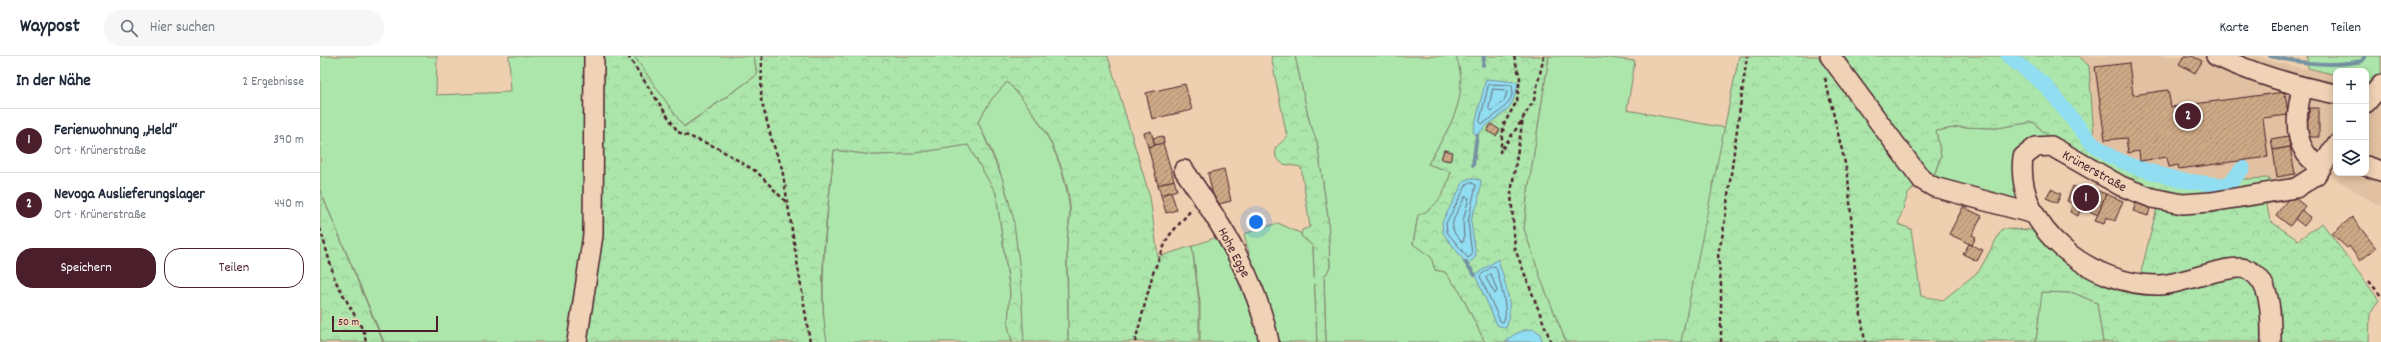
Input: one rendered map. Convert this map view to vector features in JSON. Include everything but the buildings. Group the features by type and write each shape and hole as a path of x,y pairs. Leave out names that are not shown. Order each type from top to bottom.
{"street":[{"path":"577,342 593,236 594,56"},
{"path":"2216,56 2233,64 2303,87 2333,93"},
{"path":"1827,64 1922,180 1934,187 2034,214"},
{"path":"2369,99 2381,85"},
{"path":"2303,87 2297,108 2297,127 2304,152 2321,168"},
{"name":"Krünerstraße","path":"2271,342 2271,321 2266,293 2262,282 2246,269 2238,267 2226,269 2178,283 2142,285 2097,272 2074,257 2052,236 2034,214 2021,174 2024,157 2036,147 2051,146 2121,186 2152,198 2183,204 2211,202 2296,188 2306,183 2321,168 2333,152"},
{"path":"2369,167 2381,171"},
{"name":"Hohe Egge","path":"1184,170 1238,254 1254,288 1264,318 1269,342"}],"path":[{"path":"628,56 678,132 716,147 757,172 786,202"},
{"path":"762,56 761,99 772,141 782,168 786,202 810,342"},
{"path":"1514,56 1520,78 1517,101 1504,124 1500,152 1534,100 1544,56"},
{"path":"1721,342 1721,285 1718,254 1723,233 1747,56"},
{"path":"1827,64 1848,176 1856,283 1865,342"},
{"path":"1523,118 1511,193 1515,249 1551,342"},
{"path":"1135,342 1153,273 1168,237 1202,197"},
{"path":"320,228 335,280 364,332 366,342"},
{"path":"2369,282 2381,296"}],"shaded area":[{"path":"2080,56 2258,56 2274,62 2333,74 2333,141 2312,170 2280,188 2267,178 2167,183 2094,138 2089,66"},
{"path":"2381,92 2381,207 2324,171 2333,158 2333,176 2369,176 2369,108"}],"green space":[{"path":"320,56 437,56 436,95 511,92 509,56 591,56 593,235 577,342 384,342 320,190"},
{"path":"591,56 634,56 684,127 757,75 754,56 1108,56 1150,197 1158,257 1192,246 1199,302 1199,342 1068,342 1067,247 1070,205 1067,188 1063,171 1049,138 1030,108 1007,82 991,100 978,122 1002,178 1013,216 1020,271 1024,342 1012,342 1008,325 1010,292 996,193 968,145 909,154 873,155 834,150 826,222 823,270 824,318 827,342 579,342 595,234"},
{"path":"634,56 754,56 757,75 683,127"},
{"path":"1271,56 1295,56 1309,120 1317,142 1328,218 1330,267 1324,278 1326,342 1317,342 1313,246 1301,236 1302,230 1310,227 1301,167 1283,164 1276,158 1275,148 1287,137"},
{"path":"1295,56 1456,56 1462,72 1460,98 1452,121 1428,164 1451,172 1443,193 1436,204 1425,213 1418,216 1413,244 1431,256 1435,270 1445,272 1460,292 1485,342 1326,342 1324,278 1330,267 1328,218 1317,142 1309,120"},
{"path":"1456,56 1549,56 1527,197 1524,229 1542,282 1566,342 1485,342 1460,292 1445,272 1435,270 1431,257 1413,244 1418,215 1436,204 1443,193 1451,172 1428,164 1450,126 1459,99 1461,86 1460,71"},
{"path":"1549,56 1593,56 1635,61 1627,110 1726,128 1681,342 1566,342 1542,283 1524,229 1527,197"},
{"path":"1739,56 2079,56 2089,66 2094,138 2167,183 2268,178 2279,187 2211,199 2153,193 2056,143 2033,122 1997,128 1959,127 1936,131 1941,156 1931,183 1919,182 1908,194 1898,224 1911,229 1921,296 1943,300 1979,271 2002,229 2038,230 2108,281 2241,275 2249,282 2261,305 2265,342 2103,342 2097,303 2074,293 2042,292 2036,341 1681,342"},
{"path":"2307,56 2381,56 2381,75 2373,84 2369,83 2369,68 2333,68 2333,74 2308,68"},
{"path":"1007,82 1040,123 1055,154 1066,187 1069,204 1067,242 1068,342 1024,342 1023,339 1020,278 1016,238 1008,198 1000,171 978,122 991,100"},
{"path":"2033,122 2056,143 2029,142 2021,202 1931,183 1941,157 1936,131 1959,127 1997,128"},
{"path":"968,145 996,193 1010,292 1008,325 1012,342 826,342 823,270 834,150 873,155 908,154"},
{"path":"320,190 383,342 320,342"},
{"path":"2266,201 2270,221 2298,240 2322,223 2379,300 2370,314 2369,342 2278,342 2281,310 2270,281 2194,271 2139,280 2158,204"},
{"path":"1278,223 1302,234 1301,236 1313,246 1317,342 1272,342 1244,234"},
{"path":"1223,235 1266,342 1200,342 1200,302 1192,246"},
{"path":"2041,292 2074,293 2097,303 2103,342 2036,342"}],"water":[{"path":"1486,79 1518,82 1516,93 1508,108 1477,135 1473,132"},
{"path":"1469,178 1481,180 1478,204 1473,212 1471,222 1476,256 1472,261 1465,262 1443,233 1442,222 1464,181"},
{"path":"1498,259 1506,285 1509,302 1506,328 1497,325 1475,275"},
{"path":"1533,329 1540,333 1542,342 1506,342 1511,336"}],"waterway":[{"path":"1483,65 1484,56"},
{"path":"2008,56 2045,85 2091,142 2110,156 2135,167 2179,180 2219,185 2229,184 2243,168"},
{"path":"2270,56 2292,61 2327,64 2362,61 2365,56"},
{"path":"1473,165 1477,135"},
{"path":"1465,262 1475,275"}],"place":[{"name":"Nevoga Auslieferungslager","path":"2188,116"},
{"name":"Ferienwohnung „Held“","path":"2086,198"}]}
